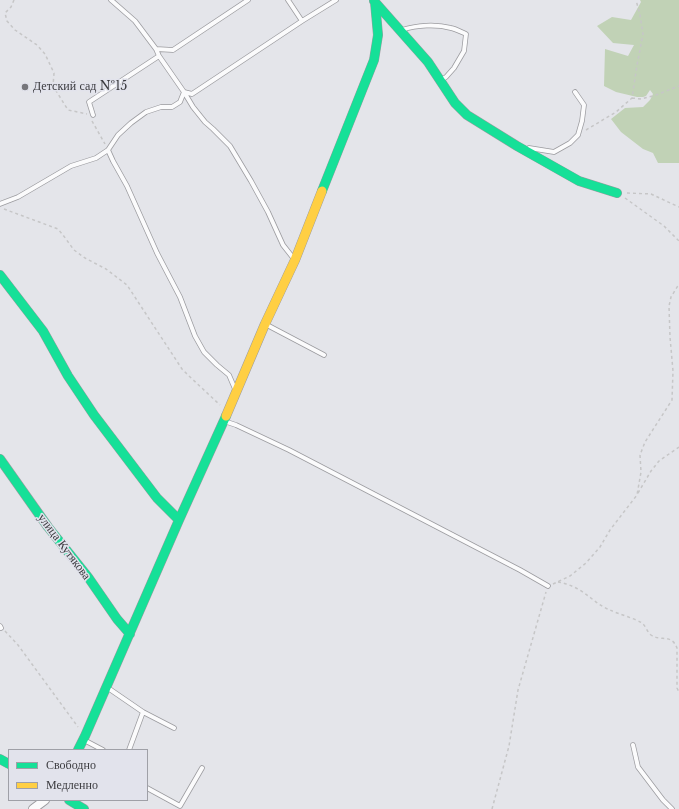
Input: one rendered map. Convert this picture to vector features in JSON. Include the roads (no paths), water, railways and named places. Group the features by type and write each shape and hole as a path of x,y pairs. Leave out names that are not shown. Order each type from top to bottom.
{"street":[{"path":"374,1 428,62 454,103 467,115 517,146 579,181 617,192"},
{"path":"78,749 224,421 265,324 295,260 374,60 378,35 374,1"},
{"path":"0,275 43,331 68,376 94,415 157,498 179,520"},
{"name":"улица Кутякова","path":"0,459 48,527 88,577 117,619 130,634"},
{"path":"33,809 44,801"},
{"path":"71,801 84,809"}],"lane":[{"path":"111,0 136,21 156,49 193,107 205,122 230,146 268,212 284,245 295,260"},
{"path":"156,49 173,50 248,0"},
{"path":"288,0 302,21"},
{"path":"184,92 192,94 336,0"},
{"path":"399,30 412,27 432,26 451,28 466,34 464,51 450,73 440,80"},
{"path":"92,115 89,102 160,56"},
{"path":"0,204 18,197 71,166 96,158 108,150 118,135 146,112 172,107 180,102 184,92"},
{"path":"517,146 554,152 570,143 578,135 584,105 575,92"},
{"path":"108,150 127,186 157,253 180,297 195,336 204,352 230,375 236,392"},
{"path":"265,324 324,356"},
{"path":"224,421 236,424 289,450 548,586"},
{"path":"106,686 143,712 174,728"},
{"path":"129,749 143,712"},
{"path":"84,738 101,749"},
{"path":"633,745 638,767 663,800 672,809"},
{"path":"148,789 180,806 202,768"}],"place":[{"name":"Детский сад №15","path":"25,87"}]}
